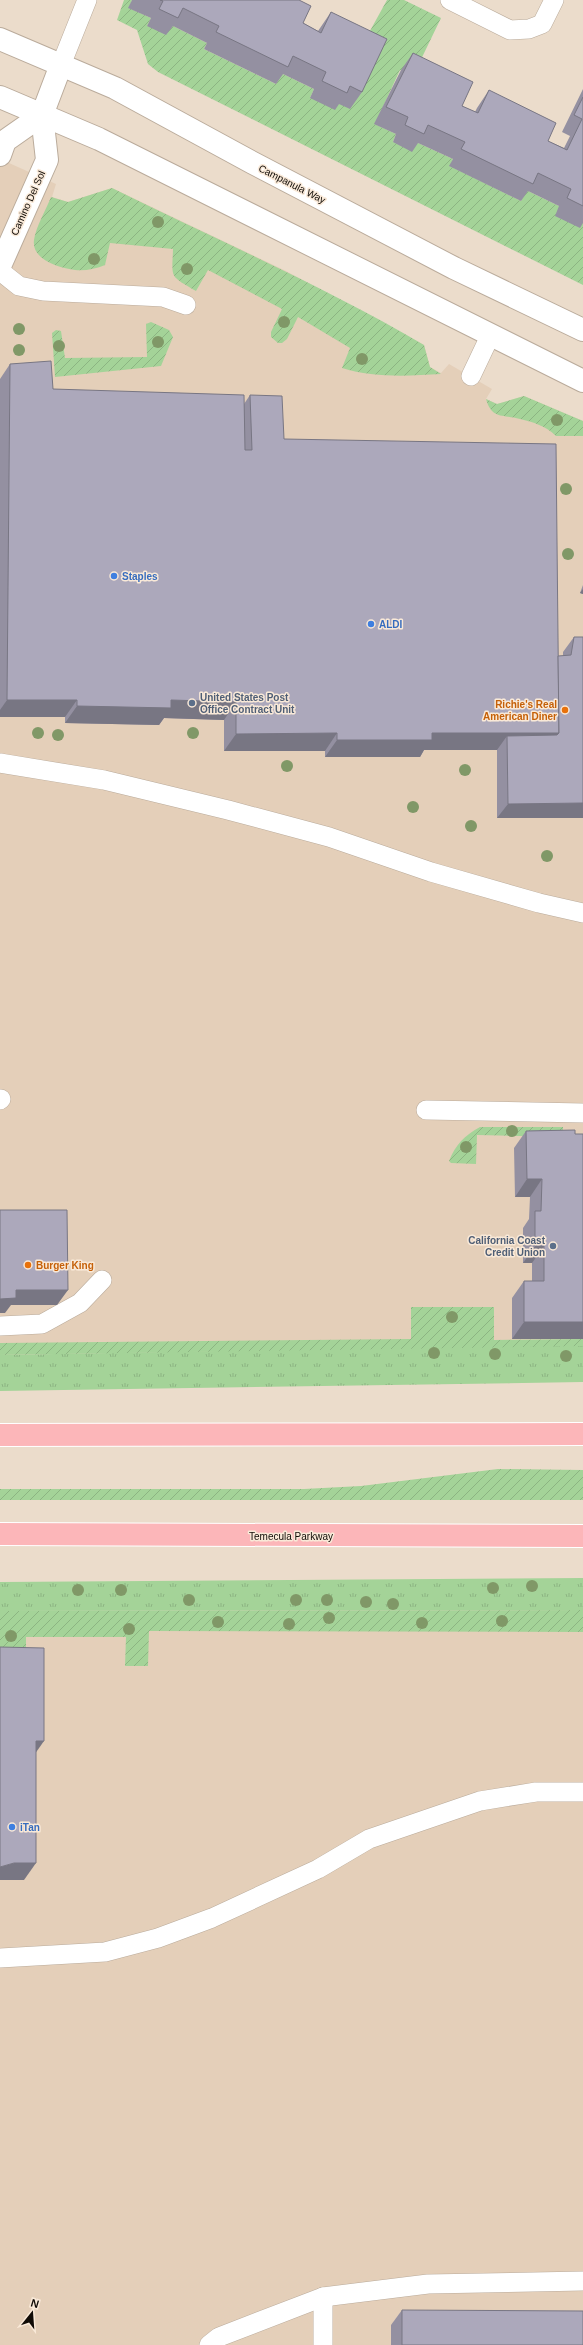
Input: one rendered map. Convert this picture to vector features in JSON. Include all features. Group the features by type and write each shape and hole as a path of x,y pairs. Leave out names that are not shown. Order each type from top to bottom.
{"main road":[{"path":"0,1436 583,1434"},
{"name":"Temecula Parkway","path":"0,1534 583,1536"}],"street":[{"name":"Campanula Way","path":"0,39 115,88 253,163 433,257 583,330"},
{"name":"Camino Del Sol","path":"0,266 47,160 42,115 61,65"},
{"path":"0,97 99,139 490,336 583,381"},
{"path":"0,154 5,141 42,115"}],"lane":[{"name":"Camino Del Sol","path":"61,65 87,0"},
{"path":"450,0 510,30 529,29 542,24 554,0"},
{"path":"0,271 19,286 43,291 163,297 186,305"},
{"path":"471,376 490,336"},
{"path":"0,763 104,780 228,810 329,837 431,872 539,904 583,912"},
{"path":"426,1110 583,1113"},
{"path":"0,1326 42,1324 80,1303 102,1280"},
{"path":"0,1958 104,1952 158,1938 212,1918 318,1869 369,1839 480,1801 536,1792 583,1792"},
{"path":"209,2345 219,2337 323,2297 428,2284 583,2281"},
{"path":"323,2297 323,2345"}],"shaded area":[{"path":"0,159 56,184 52,197 68,202 112,188 284,270 424,345 430,367 441,373 449,364 492,389 486,399 497,404 524,396 583,421 583,1346 0,1355"},
{"path":"583,1610 583,2345 0,2345 0,1611"}],"green space":[{"path":"124,0 132,0 129,8 151,18 147,26 171,25 207,43 204,49 276,84 281,73 314,89 310,98 360,49 387,0 404,0 441,18 413,76 400,70 375,124 396,134 393,142 416,142 453,159 450,166 521,201 526,190 559,206 583,222 583,285 158,72 148,64 137,30 117,20"},
{"path":"112,188 309,283 386,323 424,345 430,367 441,374 404,376 379,375 342,368 350,348 298,317 287,339 282,343 278,343 271,337 271,332 282,309 208,270 196,291 181,282 174,275 172,266 173,249 110,243 105,265 94,269 83,270 69,269 55,265 42,258 37,253 34,247 35,235 51,197 68,202"},
{"path":"151,322 169,330 173,337 161,366 55,377 52,333 56,330 61,331 65,358 147,357 146,324"},
{"path":"524,396 583,421 583,436 556,436 544,427 534,423 499,415 491,410 486,399 497,404"},
{"path":"480,1127 563,1127 563,1137 477,1135 476,1164 451,1163 449,1161 458,1145 465,1137"},
{"path":"411,1307 494,1307 494,1340 583,1339 583,1346 0,1355 0,1343 411,1339"},
{"path":"479,1346 583,1346 583,1382 0,1391 0,1355"},
{"path":"498,1469 583,1470 583,1500 0,1500 0,1489 304,1489 361,1486"},
{"path":"583,1578 583,1610 0,1611 0,1582"},
{"path":"583,1610 583,1632 149,1631 148,1666 125,1666 126,1637 26,1637 26,1656 0,1655 0,1611"}],"building":[{"path":"160,0 299,0 311,6 303,23 321,33 331,12 387,39 362,92 350,86 347,93 322,81 326,72 293,56 288,67 216,32 219,26 183,8 178,18 159,9 163,1"},
{"path":"413,53 473,82 462,106 478,113 489,90 556,123 548,141 567,150 582,119 574,115 583,97 583,206 567,198 571,189 538,173 533,184 461,149 465,142 428,125 424,134 405,125 408,117 386,107"},
{"path":"51,361 53,389 244,395 245,450 252,450 250,395 282,396 284,439 556,444 559,733 432,733 432,740 337,740 337,733 236,734 236,702 171,700 171,708 77,706 77,700 7,700 10,364"},
{"name":"Richie's Real American Diner","path":"574,637 583,637 583,803 508,804 507,736 557,735 559,733 558,656 571,655"},
{"name":"California Coast Credit Union","path":"575,1130 575,1134 583,1134 583,1322 524,1322 524,1281 544,1281 544,1246 535,1246 535,1211 541,1211 542,1179 527,1179 526,1131"},
{"name":"Burger King","path":"0,1210 67,1210 68,1290 16,1290 16,1298 0,1299"},
{"path":"0,1647 44,1648 44,1741 36,1741 36,1863 14,1863 0,1867"},
{"path":"402,2310 583,2311 583,2345 402,2345"}],"place":[{"name":"Staples","path":"114,576"},
{"name":"ALDI","path":"371,624"},
{"name":"United States Post Office Contract Unit","path":"192,703"},
{"name":"Richie's Real American Diner","path":"565,710"},
{"name":"California Coast Credit Union","path":"553,1246"},
{"name":"Burger King","path":"28,1265"},
{"name":"iTan","path":"12,1827"}]}
